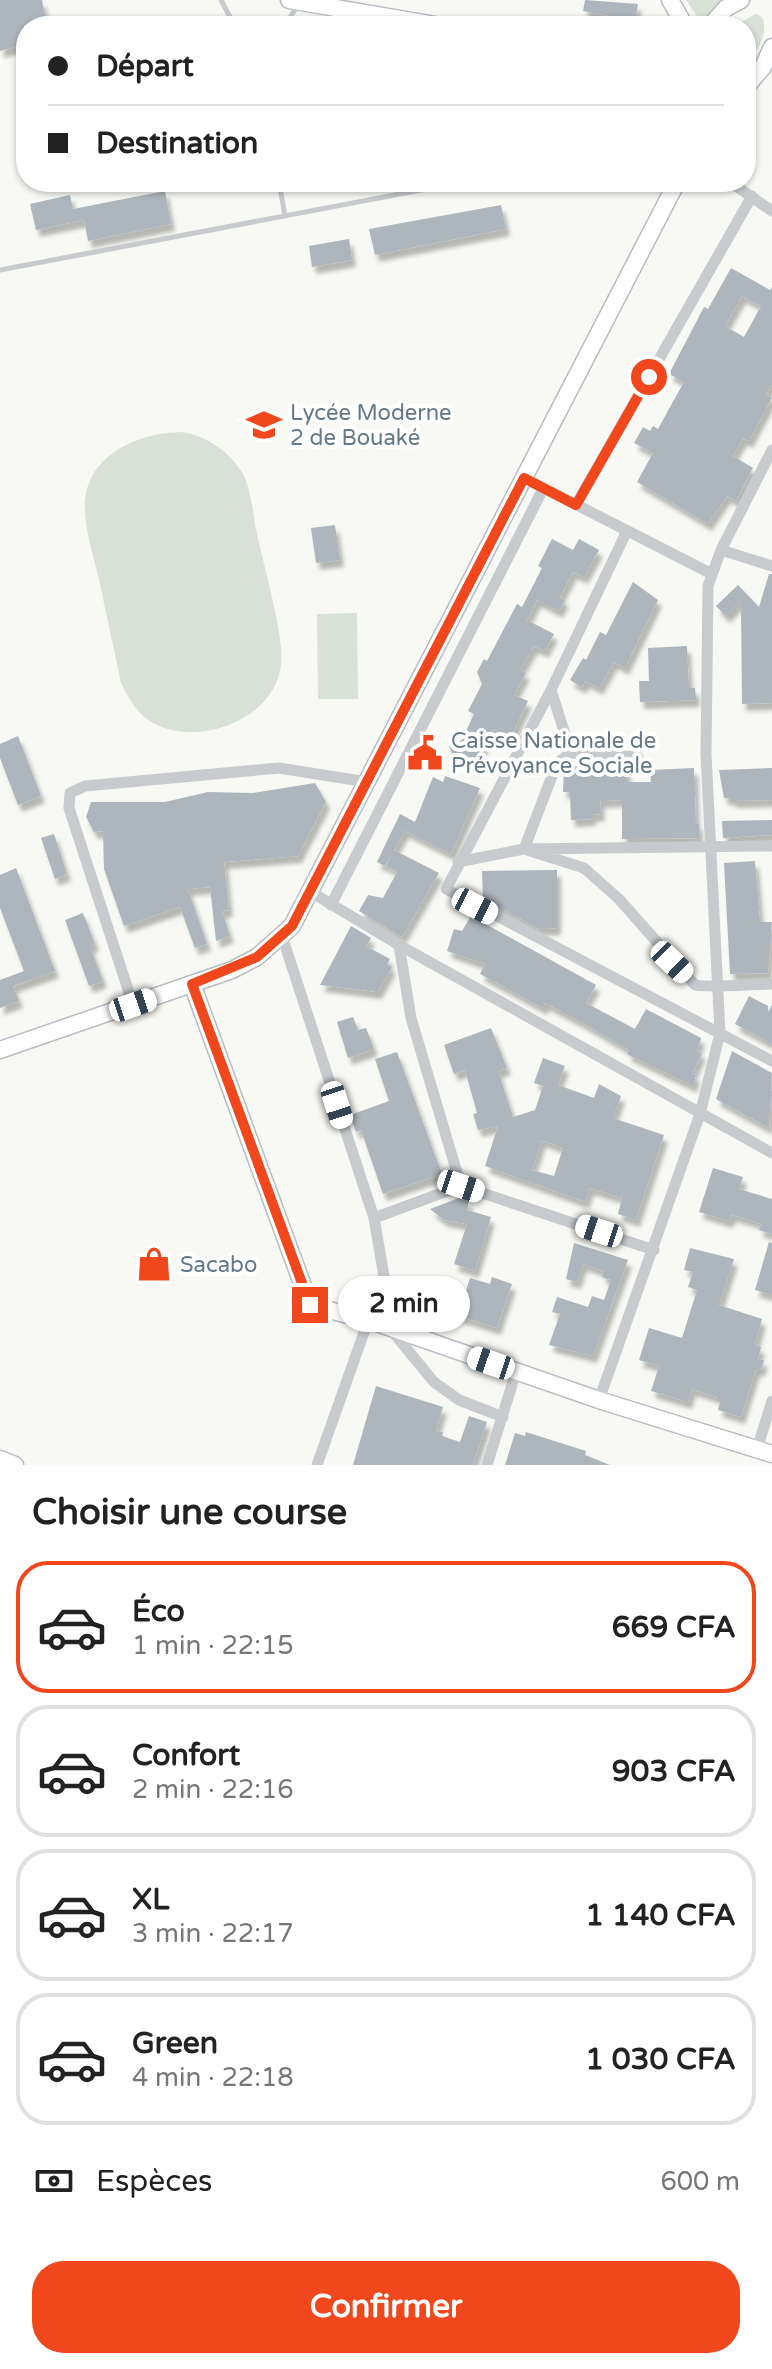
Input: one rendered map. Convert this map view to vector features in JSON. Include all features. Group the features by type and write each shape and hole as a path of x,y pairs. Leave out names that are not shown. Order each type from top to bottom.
{"street":[{"path":"719,16 741,0"},
{"path":"294,1 352,6 396,16"},
{"path":"756,79 772,47"},
{"path":"0,1050 232,970 282,936 311,892 672,192"},
{"path":"746,192 772,211"},
{"path":"576,505 752,196"},
{"path":"599,1400 700,1114 720,1033 706,754 710,573 772,450"},
{"path":"524,478 626,533 710,573"},
{"path":"331,905 543,489"},
{"path":"626,533 551,690 445,886 447,892 772,1061"},
{"path":"721,550 772,566"},
{"path":"551,690 571,753"},
{"path":"524,849 557,763 571,753 638,757"},
{"path":"133,1005 69,808 70,793 85,786 279,768 367,782"},
{"path":"458,862 524,849 772,846"},
{"path":"524,849 584,868 619,899 695,985 706,988 719,983 772,984"},
{"path":"311,892 399,945 772,1153"},
{"path":"282,936 374,1218 384,1276 371,1321 317,1465"},
{"path":"399,945 411,1018 461,1186"},
{"path":"192,984 308,1302 765,1452 772,1401"},
{"path":"374,1218 461,1186 654,1250"},
{"path":"389,1327 434,1382 459,1400 503,1417"},
{"path":"487,1465 516,1372"},
{"path":"0,1459 15,1465"}],"lane":[{"path":"281,192 285,217"},
{"path":"0,270 412,192"}],"shaded area":[{"path":"686,0 732,0 715,16 697,16"},
{"path":"756,14 762,17 764,23 763,36 756,52 756,16 752,16"},
{"path":"181,432 217,446 233,460 244,476 281,652 278,678 258,708 226,726 208,731 171,730 149,721 121,683 85,513 86,493 92,477 115,452 146,437"},
{"path":"357,613 358,699 318,699 317,614"}],"building":[{"path":"0,0 42,0 45,16 16,16 16,47 0,51"},
{"path":"585,0 638,4 636,16 609,16 583,11"},
{"path":"165,192 171,224 88,241 84,220 36,230 30,204 70,195 73,209"},
{"path":"501,205 506,229 375,255 369,229"},
{"path":"349,239 352,260 312,267 309,246"},
{"path":"731,268 770,290 772,287 772,385 766,394 772,398 749,441 743,438 733,456 753,468 736,501 727,496 708,524 637,482 653,453 634,443 643,427 650,431 653,426 658,429 684,382 669,374 704,307 708,309","holes":["742,296 761,306 744,337 725,326"]},
{"path":"335,525 340,560 316,563 311,528"},
{"path":"552,539 573,550 579,539 599,550 584,577 573,572 560,597 565,600 559,611 537,600 527,620 554,634 545,651 534,646 520,670 526,673 514,695 528,701 511,737 493,729 478,755 483,758 477,769 452,754 449,746 454,739 460,742 463,738 474,714 468,711 482,684 477,672 484,659 487,661 517,604 522,607 542,568 538,566"},
{"path":"769,574 772,574 772,703 742,704 741,601 726,616 716,606 738,585 759,607"},
{"path":"633,582 658,600 625,668 614,662 599,688 586,681 582,687 570,680 583,658 586,660 600,632 606,635"},
{"path":"687,646 689,688 695,688 696,700 640,702 639,681 649,681 648,648"},
{"path":"18,736 41,796 18,805 0,758 0,744"},
{"path":"595,763 626,765 627,782 651,782 650,770 694,768 699,838 622,839 622,800 600,801 601,814 592,815 592,819 571,820 570,792 563,792 564,768"},
{"path":"772,768 772,800 732,801 732,798 724,798 719,770"},
{"path":"445,776 480,788 451,854 405,831 385,866 377,862 400,814 415,822 433,777 443,782"},
{"path":"315,783 326,802 298,856 224,862 229,910 222,911 230,936 216,941 210,887 188,889 207,944 195,948 180,907 124,926 104,869 103,831 94,832 86,817 91,802 165,802 208,792 253,793"},
{"path":"772,820 772,835 723,838 722,821"},
{"path":"54,834 67,874 55,879 41,838"},
{"path":"394,850 439,873 402,937 359,911 368,895 383,898 397,872 386,866"},
{"path":"755,861 760,922 772,922 768,973 730,974 724,863"},
{"path":"16,868 55,971 13,986 19,1001 0,1008 0,980 24,971 0,908 0,875"},
{"path":"557,870 557,928 539,929 483,899 482,871"},
{"path":"83,913 95,944 90,946 103,981 89,986 65,920"},
{"path":"471,916 596,985 586,1003 635,1029 646,1009 701,1038 697,1051 702,1053 692,1074 696,1075 693,1086 627,1054 629,1050 545,1003 543,1008 480,974 485,964 447,951 454,929 462,931"},
{"path":"351,926 371,938 366,946 390,959 387,964 392,967 378,992 320,985"},
{"path":"749,996 768,1006 768,1012 772,1005 772,1044 735,1024"},
{"path":"353,1017 358,1030 366,1028 374,1049 348,1058 337,1022"},
{"path":"491,1028 507,1068 498,1071 513,1117 535,1110 543,1086 534,1083 543,1058 565,1066 558,1085 594,1098 599,1084 621,1096 613,1118 664,1135 636,1220 618,1214 622,1198 590,1188 585,1202 485,1166 498,1126 478,1130 473,1114 477,1113 465,1070 454,1074 444,1045","holes":["542,1140 563,1148 554,1176 532,1170"]},
{"path":"732,1051 772,1073 769,1128 716,1099"},
{"path":"397,1052 442,1174 383,1194 361,1130 356,1132 350,1115 389,1101 375,1059"},
{"path":"713,1168 743,1177 739,1189 772,1199 772,1234 759,1230 761,1224 747,1219 732,1215 729,1221 699,1212"},
{"path":"459,1198 469,1201 467,1210 491,1217 475,1271 454,1264 467,1224 444,1220 430,1209"},
{"path":"769,1242 772,1243 772,1295 755,1290"},
{"path":"574,1243 628,1260 593,1356 549,1345 560,1314 552,1312 557,1297 588,1307 592,1296 604,1300 611,1280 602,1277 603,1271 583,1264 577,1282 566,1279"},
{"path":"690,1248 734,1259 719,1305 762,1319 755,1345 761,1347 758,1359 764,1360 761,1370 756,1369 741,1417 718,1410 720,1402 716,1400 717,1397 692,1389 688,1402 651,1391 659,1366 639,1360 649,1328 682,1338 697,1290 688,1287 693,1272 684,1270"},
{"path":"492,1277 512,1284 497,1328 458,1316 470,1278 490,1284"},
{"path":"417,1281 439,1283 435,1314 414,1311"},
{"path":"376,1386 443,1407 436,1431 460,1442 469,1416 487,1422 473,1465 353,1465"},
{"path":"526,1432 586,1451 585,1455 610,1465 505,1465 515,1433 525,1436"}],"place":[{"name":"Lycée Moderne 2 de Bouaké","path":"264,425"},
{"name":"Caisse Nationale de Prévoyance Sociale","path":"425,753"},
{"name":"Sacabo","path":"154,1264"}],"route":[{"path":"310,1305 192,984 232,970 257,957 292,926 524,478 576,505 649,377"}]}
